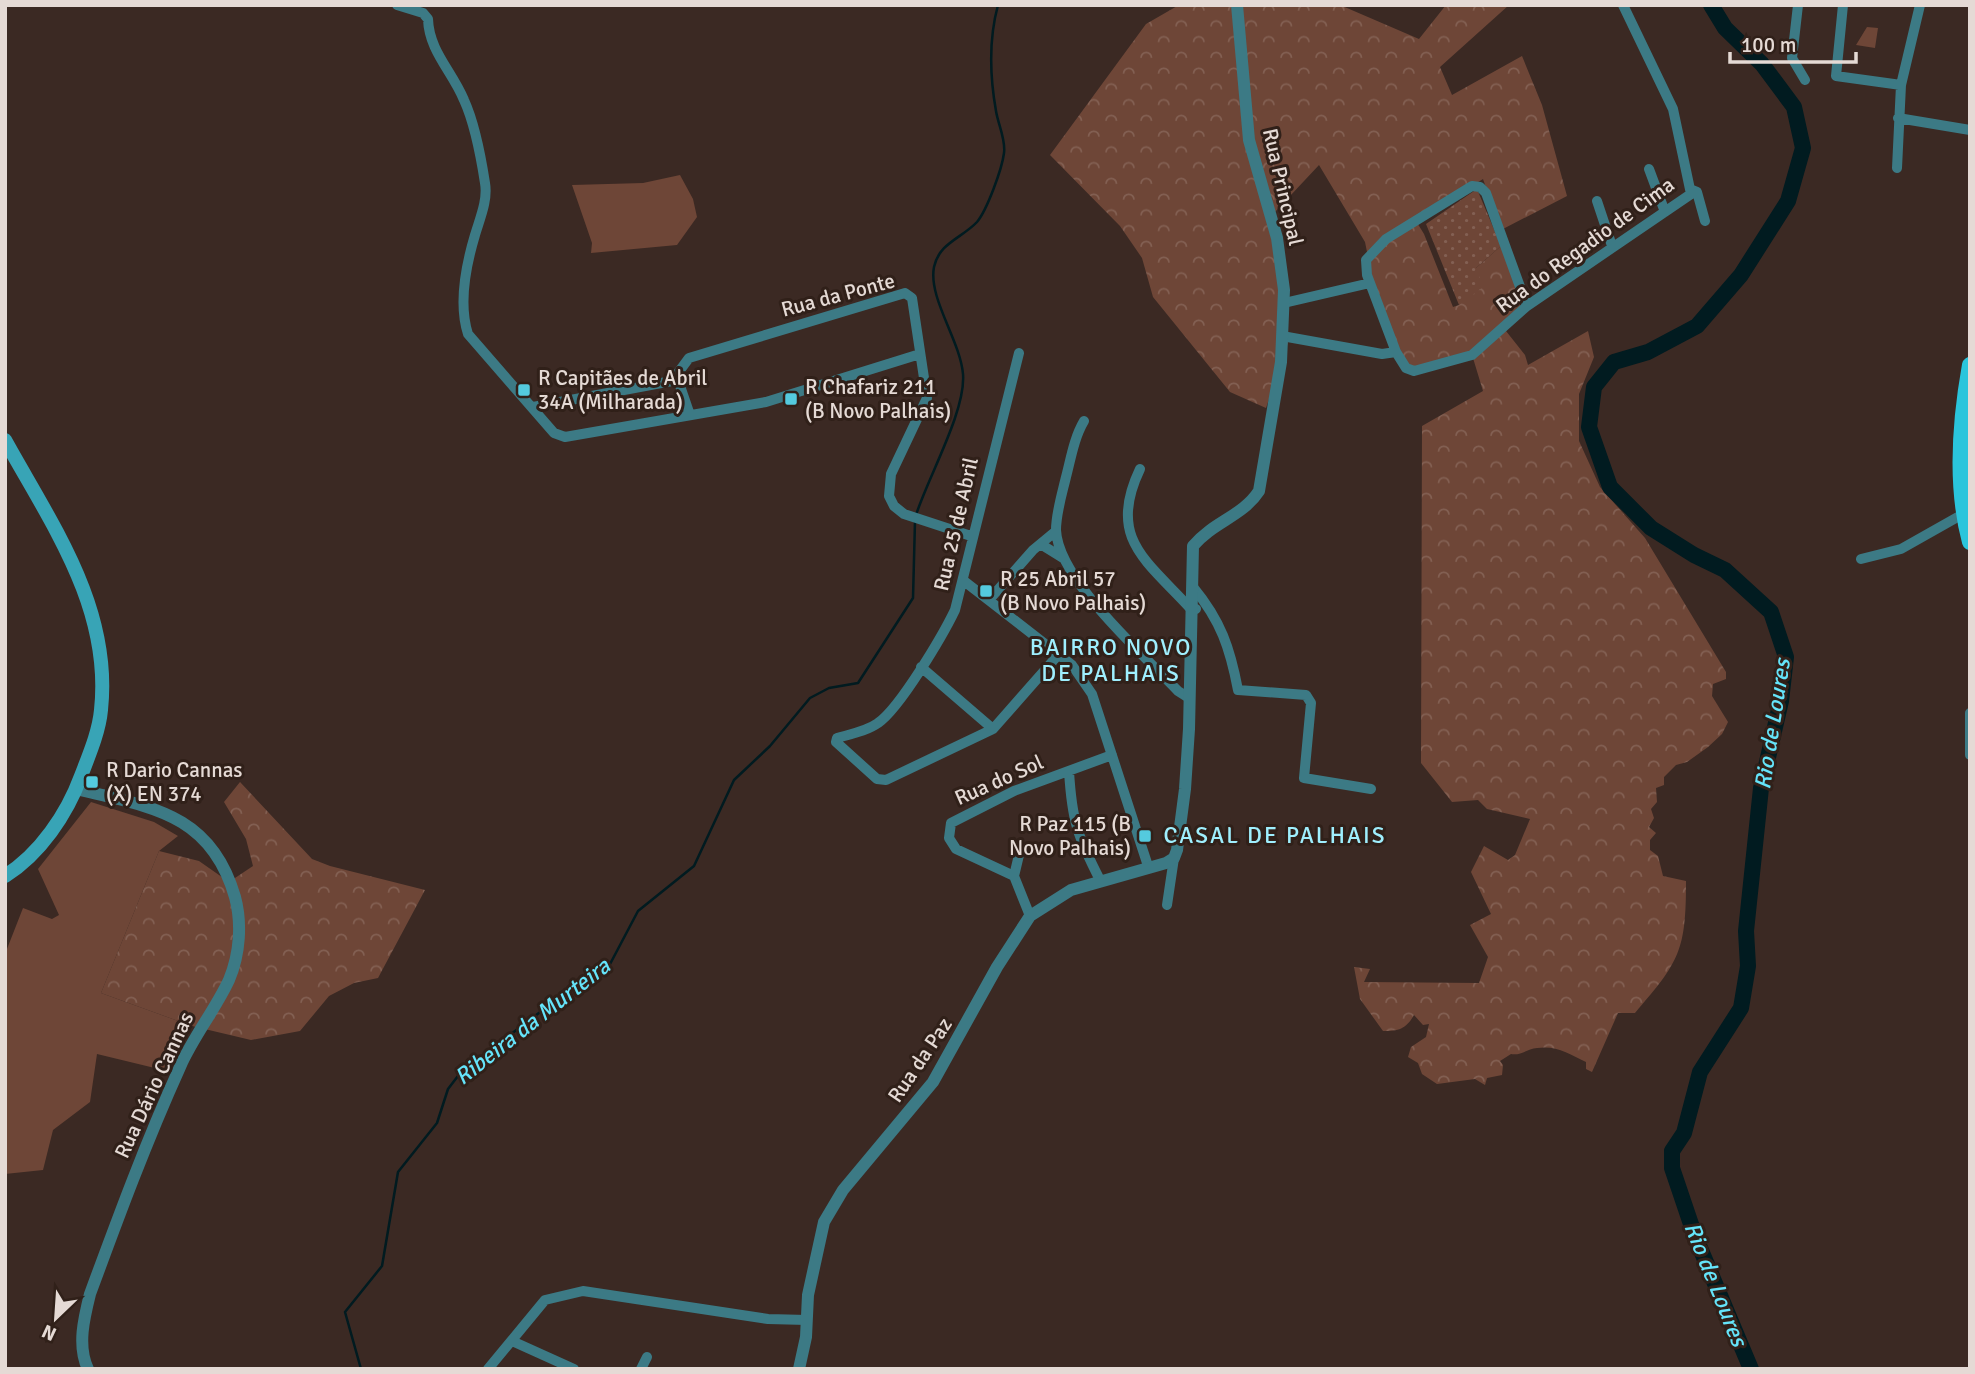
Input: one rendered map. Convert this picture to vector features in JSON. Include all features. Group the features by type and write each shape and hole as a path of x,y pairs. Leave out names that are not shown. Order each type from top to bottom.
{"main road":[{"path":"1970,365 1963,425 1963,514 1970,542"},
{"path":"5,440 76,570 90,602 99,637 103,671 101,712 76,789 41,844 5,876"}],"street":[{"path":"397,5 423,13 428,19 428,36 466,103 486,185 484,204 465,269 465,325 468,334 554,433 565,438 765,402 920,355"},
{"name":"Rua Principal","path":"1193,587 1193,546 1207,530 1250,506 1259,491 1282,336 1284,303 1277,238 1249,140 1237,5"},
{"name":"Rua do Regadio de Cima","path":"1396,352 1406,368 1414,371 1472,355 1527,306 1691,194 1673,109 1623,5"},
{"path":"1798,5 1792,58 1805,80"},
{"path":"1843,5 1836,76 1902,85"},
{"path":"1897,168 1902,85 1920,5"},
{"path":"1898,118 1970,130"},
{"path":"1650,169 1665,212"},
{"path":"1282,336 1382,354 1396,352 1370,283 1366,260 1380,244 1472,186 1480,187 1486,192 1527,306"},
{"path":"1692,190 1697,192 1704,221"},
{"path":"1597,201 1612,246"},
{"path":"1284,303 1370,283"},
{"name":"Rua da Ponte","path":"533,407 665,383 677,377 689,358 905,293 912,298 927,398 891,474 889,484 894,506 910,517 971,536"},
{"name":"Rua 25 de Abril","path":"993,729 881,780 841,747 837,738 879,723 944,633 964,581 971,536 1019,353"},
{"path":"677,377 690,415"},
{"path":"1084,421 1078,433 1060,503 1056,531 1063,558 1080,586 1178,691 1189,698"},
{"path":"1140,469 1131,488 1126,512 1130,538 1190,608 1208,609"},
{"path":"1861,559 1901,549 1963,514"},
{"path":"989,600 1033,550 1056,531"},
{"path":"1042,545 1063,558"},
{"path":"964,581 1072,665 1092,694 1148,866"},
{"path":"1167,905 1185,789 1190,608 1193,587"},
{"path":"1193,587 1224,635 1233,657 1238,690 1306,695 1311,703 1304,778 1371,789"},
{"path":"921,667 993,729 1059,654"},
{"path":"1970,713 1970,755"},
{"name":"Rua do Sol","path":"1014,876 956,849 949,838 951,823 1014,792 1112,755"},
{"path":"1069,771 1077,835 1100,880"},
{"name":"Rua Dário Cannas","path":"76,789 155,807 181,820 206,839 227,870 241,916 230,978 188,1049 156,1120 90,1294 84,1320 83,1357 88,1369"},
{"path":"1019,855 1014,876 1030,916"},
{"name":"Rua da Paz","path":"799,1369 808,1295 824,1222 843,1190 933,1082 997,967 1030,916 1071,890 1174,858"},
{"path":"488,1369 545,1300 583,1291 768,1319 807,1320"},
{"path":"512,1341 574,1369"},
{"path":"641,1369 647,1357"}],"green space":[{"path":"1179,5 1340,5 1419,39 1446,5 1509,5 1440,67 1452,95 1522,56 1542,105 1567,196 1501,230 1483,179 1416,221 1424,234 1453,307 1459,305 1476,268 1501,246 1520,298 1520,309 1506,331 1525,355 1528,365 1588,331 1594,357 1579,394 1579,441 1600,487 1645,538 1726,672 1726,679 1713,684 1712,696 1728,722 1722,734 1687,762 1676,765 1664,777 1664,785 1656,788 1657,802 1651,809 1654,818 1649,827 1656,833 1650,840 1650,850 1658,856 1663,876 1686,881 1682,939 1671,967 1635,1013 1618,1013 1592,1072 1586,1069 1586,1062 1563,1051 1544,1047 1511,1054 1500,1061 1503,1065 1502,1075 1487,1078 1485,1085 1475,1079 1437,1084 1422,1074 1418,1063 1408,1057 1411,1047 1426,1037 1429,1024 1423,1025 1414,1015 1402,1028 1383,1031 1360,999 1354,967 1370,969 1364,982 1479,983 1488,957 1470,925 1491,914 1471,872 1484,846 1508,860 1515,855 1530,819 1487,809 1478,800 1452,802 1421,763 1422,426 1483,391 1473,358 1414,369 1404,362 1374,286 1365,242 1319,165 1275,212 1288,343 1266,408 1230,392 1153,297 1142,258 1120,226 1050,155 1146,24"},
{"path":"1867,27 1878,28 1875,48 1856,45"},
{"path":"680,175 693,199 697,217 677,245 591,253 592,243 572,185 643,183"},
{"path":"1477,189 1501,246 1476,268 1483,287 1459,305 1426,224"},
{"path":"240,782 312,859 425,890 378,978 354,983 329,996 300,1031 251,1040 192,1026 101,993 159,851 199,861 229,882 253,866 246,839 224,802"},
{"path":"91,802 154,822 178,836 159,851 101,993 192,1026 163,1070 97,1054 90,1102 53,1130 43,1170 5,1174 5,954 23,908 52,919 59,915 38,869"}],"waterway":[{"name":"Ribeira da Murteira","path":"916,515 953,425 962,389 961,361 940,306 933,279 934,267 946,246 971,228 981,216 1004,153 992,71 993,31 998,5"},
{"name":"Rio de Loures","path":"1711,5 1725,28 1762,64 1794,107 1803,148 1788,201 1741,275 1697,326 1648,352 1614,362 1594,387 1589,427 1610,487 1651,528 1694,555 1725,570 1771,612 1786,657 1781,701 1761,788 1746,931 1748,966 1741,1008 1700,1072 1684,1133 1672,1151 1672,1168 1695,1236 1751,1369"},
{"name":"Ribeira da Murteira","path":"361,1369 345,1312 382,1266 398,1172 437,1123 448,1089 461,1072 556,1000 609,966 638,911 694,866 734,780 770,746 810,698 829,688 858,683 913,598 915,521"}],"place":[{"name":"R Capitães de Abril 34A (Milharada)","path":"524,390"},
{"name":"R Chafariz 211 (B Novo Palhais)","path":"791,399"},
{"name":"R 25 Abril 57 (B Novo Palhais)","path":"986,591"},
{"name":"R Dario Cannas (X) EN 374","path":"92,782"},
{"name":"R Paz 115 (B Novo Palhais)","path":"1145,836"}],"district":[{"name":"BAIRRO NOVO DE PALHAIS","path":"1111,660"},
{"name":"CASAL DE PALHAIS","path":"1275,835"}]}
